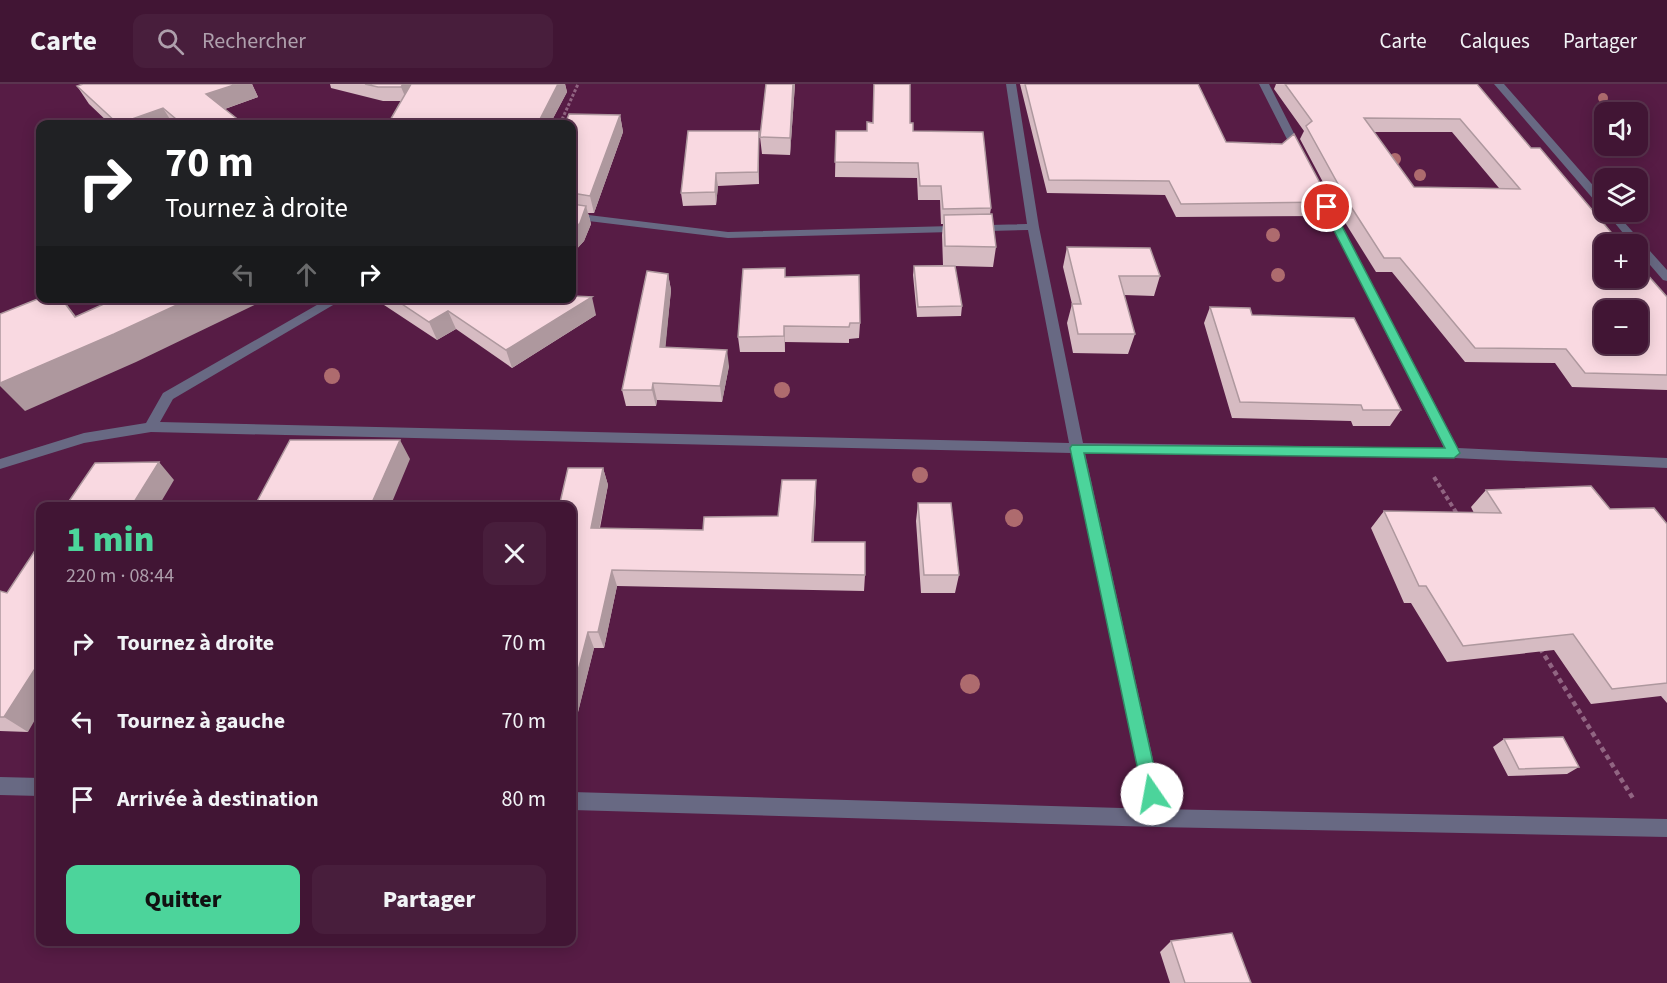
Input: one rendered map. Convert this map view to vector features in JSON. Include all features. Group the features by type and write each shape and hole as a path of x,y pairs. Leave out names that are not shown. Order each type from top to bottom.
{"street":[{"path":"1011,84 1033,227 1077,448 1157,818"},
{"path":"1264,84 1454,453"},
{"path":"1499,84 1594,193"},
{"path":"576,216 614,219 728,235 1033,227"},
{"path":"1619,222 1667,277"},
{"path":"151,427 168,396 330,303"},
{"path":"0,464 84,438 151,427 1077,448 1454,453 1667,464"},
{"path":"0,786 36,787"},
{"path":"576,801 1157,818 1659,828"}],"path":[{"path":"562,120 578,84"},
{"path":"1454,453 1432,474 1463,524"},
{"path":"1538,646 1659,828"}],"building":[{"path":"83,84 237,84 206,94 236,118 177,120 163,108 129,120 114,120 77,86"},
{"path":"365,84 403,84 401,87 378,87"},
{"path":"411,84 558,84 540,120 390,120"},
{"path":"766,84 793,84 790,138 760,137"},
{"path":"874,84 910,84 910,123 913,123 913,131 983,132 991,208 943,209 941,186 920,186 918,163 835,162 836,131 867,131 867,122 873,123"},
{"path":"1025,84 1198,84 1226,142 1282,144 1294,134 1330,202 1181,204 1169,181 1049,180"},
{"path":"1285,84 1477,84 1531,148 1540,148 1594,212 1594,222 1602,222 1613,234 1594,234 1594,288 1648,288 1648,275 1667,297 1667,375 1585,373 1566,349 1475,348 1400,258 1384,258 1348,202 1306,126 1312,121","holes":["1364,118 1460,119 1520,189 1414,187"]},
{"path":"569,114 620,115 590,196 576,194 576,120 567,120"},
{"path":"688,131 759,131 758,172 716,173 715,192 681,193"},
{"path":"576,205 586,206 576,228"},
{"path":"992,214 996,247 945,246 944,215"},
{"path":"1067,247 1150,248 1160,276 1119,276 1135,334 1078,334 1072,304 1081,304"},
{"path":"914,266 955,266 962,306 918,307"},
{"path":"785,268 785,277 859,275 860,323 850,323 849,327 784,326 784,336 738,337 743,269"},
{"path":"647,271 668,274 660,347 727,350 720,386 653,383 652,390 622,390"},
{"path":"576,296 592,297 506,350 448,311 429,322 400,303 576,303"},
{"path":"36,300 36,303 65,303 75,317 106,303 181,303 0,383 0,314"},
{"path":"1210,307 1250,308 1252,315 1354,318 1401,410 1363,410 1361,405 1240,402"},
{"path":"290,440 400,440 372,502 257,502"},
{"path":"159,462 134,502 68,502 95,463"},
{"path":"568,468 603,468 591,528 703,530 704,517 778,516 782,480 816,480 812,542 865,542 865,575 612,570 598,632 588,632 576,678 576,502 560,502"},
{"path":"1591,486 1610,509 1654,508 1667,524 1667,683 1612,689 1573,634 1463,646 1426,586 1419,586 1384,511 1501,513 1486,490"},
{"path":"918,503 951,503 959,575 924,575"},
{"path":"36,549 36,667 4,717 0,717 0,591 7,593"},
{"path":"1563,737 1579,767 1519,769 1504,739"},
{"path":"1232,933 1251,983 1185,983 1171,941"}],"route":[{"path":"1152,794 1077,448 1454,453 1327,207"}]}
